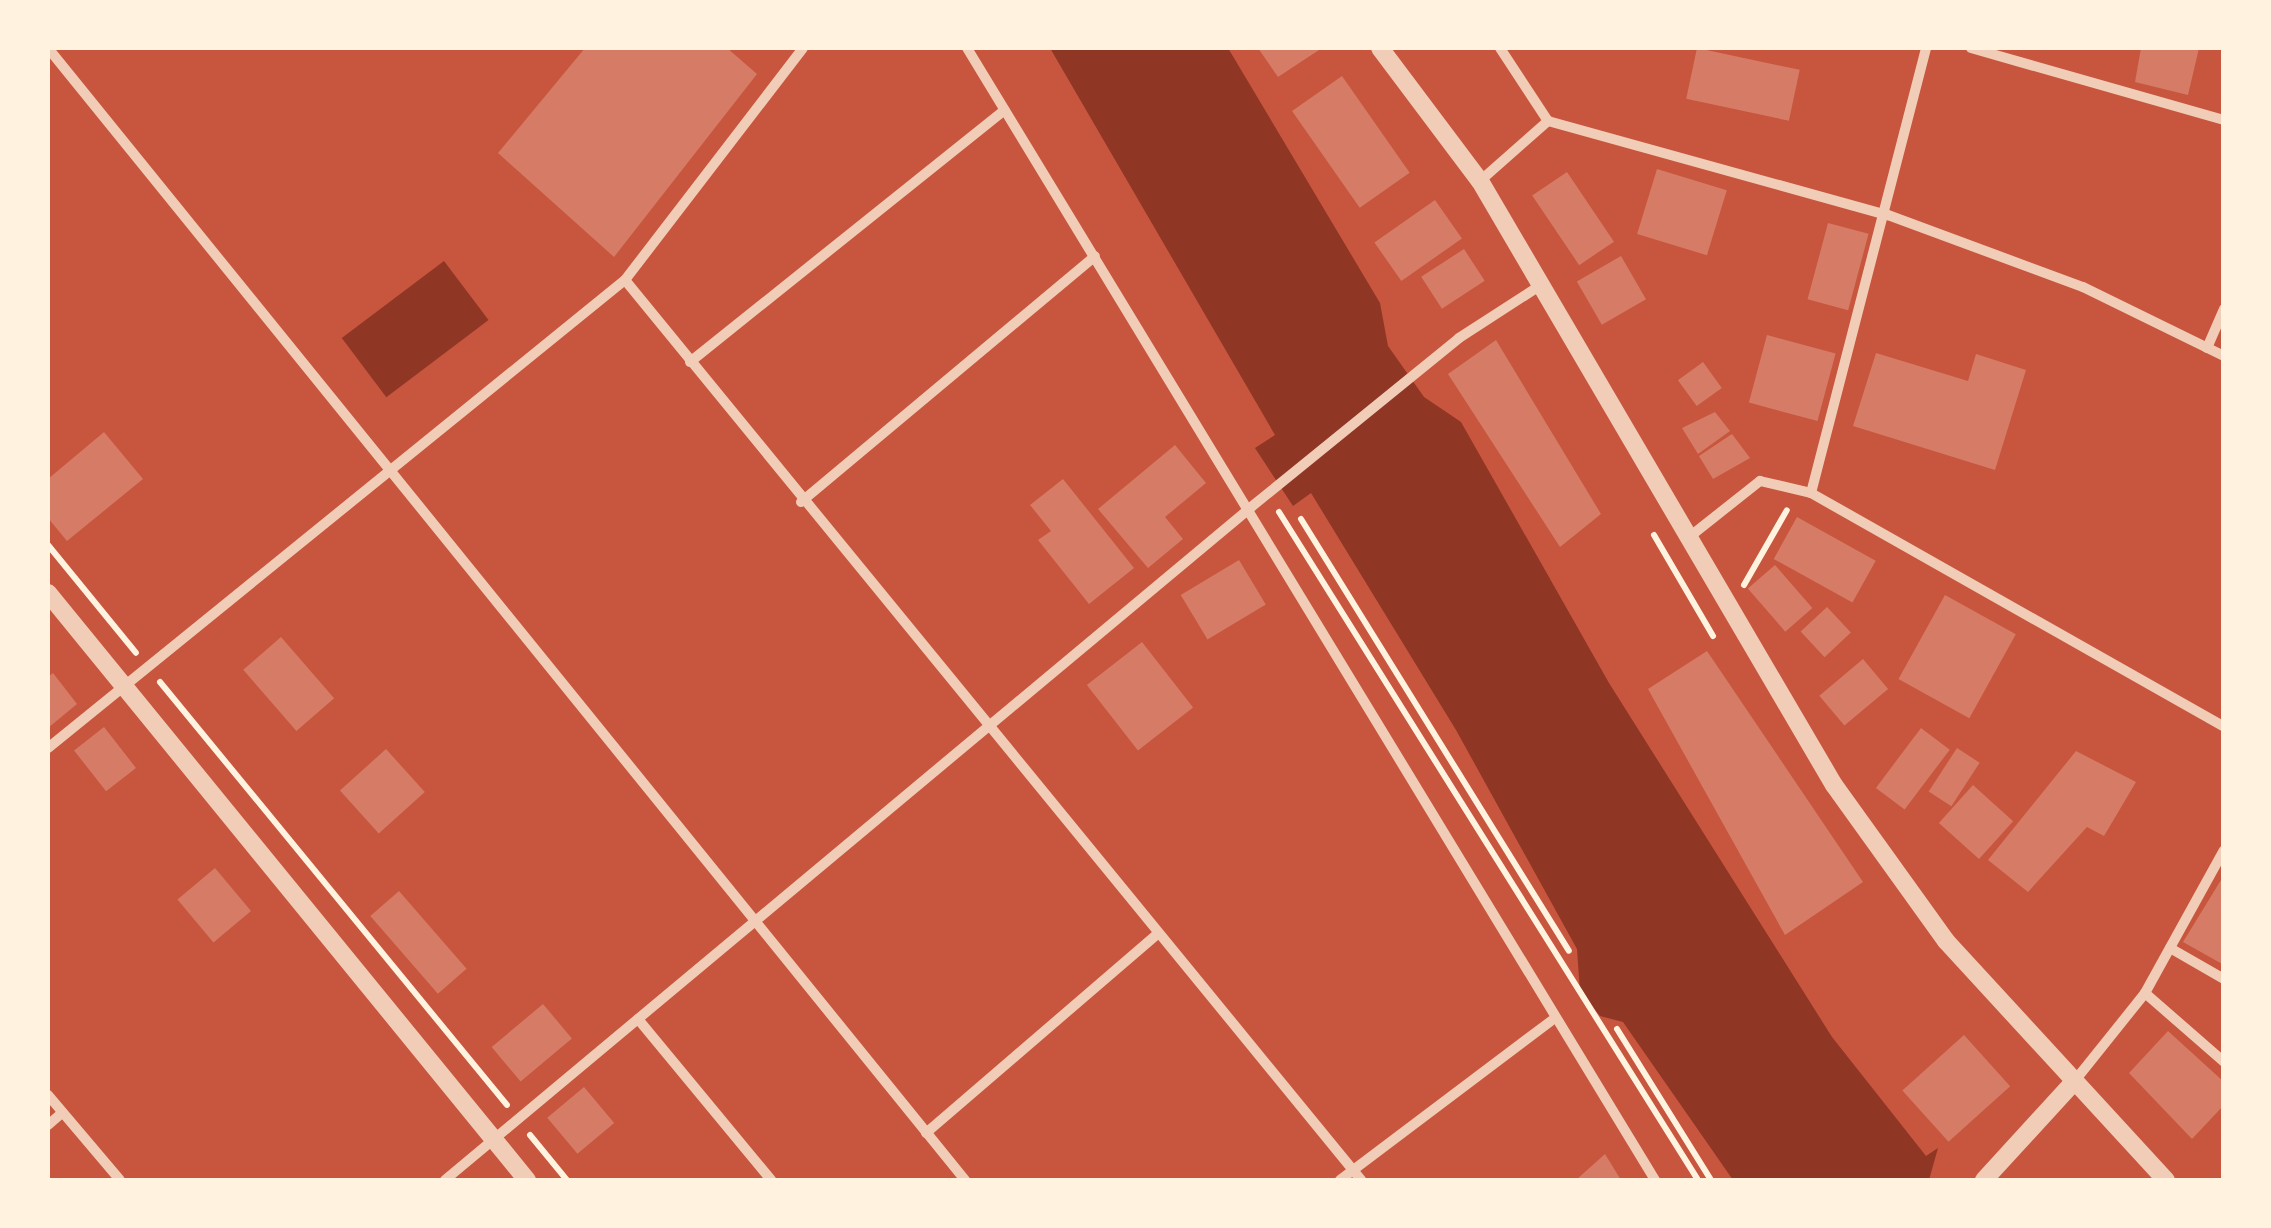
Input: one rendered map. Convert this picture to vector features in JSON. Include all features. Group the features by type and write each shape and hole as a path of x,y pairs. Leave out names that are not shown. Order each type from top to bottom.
{"street":[{"path":"48,48 395,469 750,921 965,1180"},
{"path":"48,748 625,280 803,48"},
{"path":"967,48 1250,508 1551,1020 1655,1180"},
{"path":"1380,48 1480,181 1686,540 1834,785 1946,941 2166,1180"},
{"path":"1500,48 1548,121 1888,215 2083,287 2224,356"},
{"path":"1811,493 1888,215 1926,48"},
{"path":"1971,48 2224,120"},
{"path":"690,362 1005,110"},
{"path":"1480,181 1548,121"},
{"path":"801,502 1095,256"},
{"path":"625,280 801,502 1362,1180"},
{"path":"445,1180 496,1142 750,921 990,732 1250,508 1460,338 1541,285"},
{"path":"2207,348 2224,309"},
{"path":"1686,540 1760,481 1811,493 2224,727"},
{"path":"48,593 527,1180"},
{"path":"1987,1178 2146,993 2224,850"},
{"path":"926,1132 1156,934"},
{"path":"2170,948 2224,979"},
{"path":"2146,993 2224,1062"},
{"path":"638,1018 771,1180"},
{"path":"1340,1180 1551,1020"},
{"path":"48,1094 120,1180"},
{"path":"48,1125 62,1113"}],"path":[{"path":"1268,495 1698,1180"},
{"path":"1752,566 1788,510"},
{"path":"1301,519 1569,952"},
{"path":"48,545 568,1180"},
{"path":"1322,579 1334,572"},
{"path":"1617,1029 1711,1180"}],"shaded area":[{"path":"1050,48 1228,48 1380,303 1388,346 1424,397 1461,422 1609,683 1832,1037 1926,1156 1938,1148 1929,1180 1733,1180 1623,1022 1600,1016 1580,992 1577,949 1456,730 1311,493 1293,506 1255,448 1275,435"},
{"path":"444,261 489,320 386,397 342,338"}],"building":[{"path":"585,48 727,48 757,74 614,257 498,153"},
{"path":"1258,48 1322,48 1278,77"},
{"path":"1697,48 1800,70 1789,121 1686,99"},
{"path":"2141,48 2199,48 2188,95 2135,82"},
{"path":"1342,76 1410,173 1360,208 1292,111"},
{"path":"1657,169 1727,190 1707,255 1637,234"},
{"path":"1567,172 1614,242 1579,265 1532,195"},
{"path":"1435,200 1462,239 1401,281 1374,242"},
{"path":"1828,223 1869,234 1848,310 1808,299"},
{"path":"1464,249 1485,281 1442,309 1421,277"},
{"path":"1621,256 1646,299 1602,325 1577,282"},
{"path":"1767,335 1836,353 1817,421 1749,403"},
{"path":"1496,340 1601,514 1560,547 1448,374"},
{"path":"1876,353 1968,381 1976,354 2026,370 1995,470 1853,426"},
{"path":"1703,362 1722,388 1697,406 1678,380"},
{"path":"1715,412 1730,431 1698,454 1682,428"},
{"path":"104,432 143,479 67,541 48,518 48,479"},
{"path":"1732,434 1750,458 1713,479 1699,456"},
{"path":"1175,445 1206,483 1165,517 1183,539 1148,568 1098,509"},
{"path":"1063,479 1134,568 1089,604 1038,540 1051,531 1030,505"},
{"path":"1797,517 1876,561 1852,603 1774,559"},
{"path":"1239,560 1266,605 1207,640 1181,595"},
{"path":"1775,565 1812,608 1785,632 1748,589"},
{"path":"1945,595 2016,634 1969,718 1898,679"},
{"path":"1827,607 1851,633 1825,657 1801,632"},
{"path":"281,637 334,698 296,731 243,670"},
{"path":"1142,642 1193,707 1138,751 1087,685"},
{"path":"1707,651 1863,882 1785,935 1648,689"},
{"path":"1863,659 1888,689 1844,726 1819,696"},
{"path":"53,673 77,704 48,728 48,677"},
{"path":"104,727 136,768 106,791 74,750"},
{"path":"1921,728 1950,750 1905,810 1876,788"},
{"path":"1957,748 1980,763 1951,806 1929,792"},
{"path":"386,749 425,792 379,834 340,790"},
{"path":"2076,751 2136,782 2104,836 2087,827 2028,892 1988,860"},
{"path":"1973,785 2013,821 1979,859 1939,823"},
{"path":"215,868 251,911 213,942 177,899"},
{"path":"2221,880 2224,881 2224,965 2183,942"},
{"path":"399,891 467,969 438,994 370,916"},
{"path":"543,1004 572,1038 521,1082 492,1047"},
{"path":"2168,1031 2224,1082 2224,1105 2192,1139 2129,1073"},
{"path":"1964,1035 2010,1086 1948,1142 1902,1091"},
{"path":"584,1087 614,1123 577,1154 547,1118"},
{"path":"1605,1154 1621,1180 1576,1180"}]}
